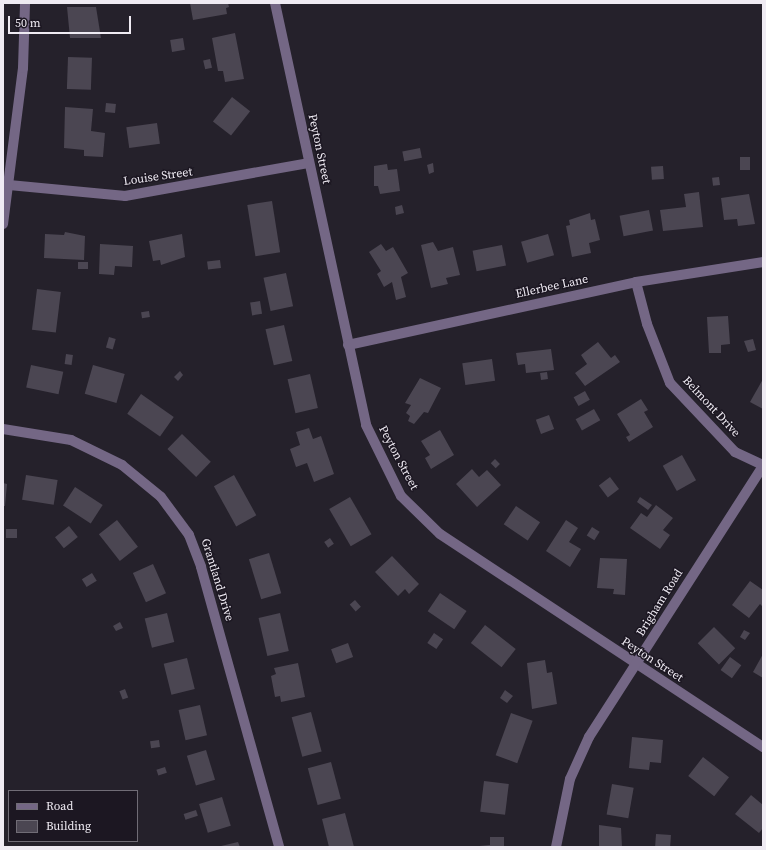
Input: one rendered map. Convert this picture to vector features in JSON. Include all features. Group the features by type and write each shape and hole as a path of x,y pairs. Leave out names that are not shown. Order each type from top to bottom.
{"street":[{"path":"3,224 23,68 25,3"},
{"name":"Peyton Street","path":"275,3 308,162 366,425 401,496 440,534 636,666 763,747"},
{"name":"Louise Street","path":"9,185 125,196 308,162"},
{"name":"Ellerbee Lane","path":"348,345 636,282 763,262"},
{"name":"Belmont Drive","path":"636,282 647,324 670,383 735,452 763,466"},
{"name":"Grantland Drive","path":"3,430 71,440 122,465 161,497 189,535 201,567 278,847"},
{"name":"Brigham Road","path":"556,847 570,779 586,744 763,466"}],"building":[{"path":"190,3 228,3 229,7 226,8 227,14 193,20"},
{"path":"67,7 96,7 101,38 70,38"},
{"path":"235,33 244,79 225,82 223,71 218,71 212,38"},
{"path":"183,38 185,50 172,52 170,40"},
{"path":"68,57 92,58 91,90 67,89"},
{"path":"210,59 212,68 205,69 203,61"},
{"path":"232,97 250,111 231,136 213,121"},
{"path":"106,103 116,104 115,113 105,112"},
{"path":"65,107 93,109 91,131 105,133 103,157 84,156 84,150 64,148"},
{"path":"157,123 160,144 129,148 126,127"},
{"path":"420,148 422,158 404,161 402,151"},
{"path":"740,157 750,157 750,170 740,170"},
{"path":"433,163 434,172 429,174 427,165"},
{"path":"387,164 388,170 397,169 400,191 380,194 378,186 374,186 374,166"},
{"path":"663,166 664,179 652,180 651,167"},
{"path":"719,177 720,185 713,186 712,178"},
{"path":"699,192 703,227 663,231 660,210 686,207 684,194"},
{"path":"749,194 755,224 738,226 737,219 724,220 721,198"},
{"path":"272,201 280,252 255,256 247,205"},
{"path":"402,205 404,213 396,215 395,207"},
{"path":"649,210 653,231 624,236 620,216"},
{"path":"590,213 591,220 595,219 600,240 589,243 591,253 572,257 566,226 570,225 569,220"},
{"path":"65,232 85,236 84,260 44,258 45,234 64,235"},
{"path":"182,234 185,257 161,265 160,260 153,261 149,241"},
{"path":"548,234 554,255 527,263 521,242"},
{"path":"433,242 438,251 453,247 460,275 446,278 448,284 431,288 421,245"},
{"path":"100,244 133,246 132,267 115,266 114,275 99,274"},
{"path":"381,244 386,251 393,247 408,273 401,277 406,297 396,300 392,282 384,287 377,274 381,271 369,252"},
{"path":"502,245 506,266 477,271 473,251"},
{"path":"220,260 221,268 208,270 207,262"},
{"path":"78,262 88,262 88,269 78,269"},
{"path":"286,273 293,306 271,311 264,278"},
{"path":"37,289 61,292 56,333 32,330"},
{"path":"260,301 262,314 252,315 250,303"},
{"path":"149,311 150,317 142,318 141,312"},
{"path":"728,316 730,344 721,345 721,353 709,353 707,317"},
{"path":"284,325 292,361 274,365 265,329"},
{"path":"109,337 116,339 113,350 106,348"},
{"path":"753,339 756,350 748,352 744,341"},
{"path":"598,342 611,358 615,355 620,362 585,386 575,373 587,364 581,355"},
{"path":"551,349 554,370 526,373 525,364 518,365 516,353"},
{"path":"66,354 73,355 72,365 65,364"},
{"path":"492,359 495,381 465,385 462,363"},
{"path":"31,365 63,372 58,394 26,387"},
{"path":"93,365 125,374 116,403 85,394"},
{"path":"180,371 183,375 178,381 174,377"},
{"path":"547,372 548,379 541,380 540,373"},
{"path":"310,374 318,408 295,413 288,379"},
{"path":"420,378 441,388 428,413 424,412 414,424 408,421 410,416 406,413 411,405 405,403"},
{"path":"763,379 763,409 750,402"},
{"path":"585,391 590,400 578,406 574,397"},
{"path":"141,394 174,417 160,437 127,414"},
{"path":"641,399 648,410 644,412 653,427 629,442 626,437 630,435 617,414"},
{"path":"594,409 600,420 582,431 576,419"},
{"path":"549,415 554,429 541,434 536,420"},
{"path":"309,428 313,439 321,436 334,474 314,482 307,463 296,467 290,449 300,445 296,432"},
{"path":"440,430 454,455 431,469 425,458 430,455 421,441"},
{"path":"182,434 211,462 196,477 167,449"},
{"path":"682,455 696,480 677,491 663,466"},
{"path":"495,459 500,464 496,468 491,463"},
{"path":"472,469 479,477 487,470 501,485 477,507 456,484"},
{"path":"26,475 58,480 54,505 22,500"},
{"path":"234,475 256,515 236,526 214,486"},
{"path":"610,477 619,489 608,497 599,485"},
{"path":"3,483 7,484 5,506 3,506"},
{"path":"75,487 103,505 91,523 63,505"},
{"path":"350,497 372,534 351,546 329,509"},
{"path":"640,497 652,505 648,510 637,502"},
{"path":"656,505 673,518 663,530 670,535 660,549 630,528 641,513 647,517"},
{"path":"516,506 540,522 528,540 504,524"},
{"path":"117,520 138,547 120,561 99,534"},
{"path":"566,520 578,528 569,542 581,549 570,567 546,551"},
{"path":"69,526 78,537 64,548 55,537"},
{"path":"592,527 600,532 594,540 587,535"},
{"path":"6,529 17,529 17,538 6,538"},
{"path":"330,538 334,544 328,548 324,542"},
{"path":"269,553 281,593 261,599 249,559"},
{"path":"392,556 419,584 409,594 405,589 398,596 375,572"},
{"path":"600,558 627,559 625,595 613,594 614,589 597,588"},
{"path":"153,564 166,593 146,602 133,573"},
{"path":"92,573 97,581 87,587 82,579"},
{"path":"750,581 763,590 763,607 760,604 749,618 732,605"},
{"path":"440,593 467,611 454,629 428,611"},
{"path":"355,600 361,607 356,611 350,605"},
{"path":"167,613 174,642 152,648 145,619"},
{"path":"280,613 289,651 267,656 259,618"},
{"path":"120,622 123,628 116,631 113,626"},
{"path":"485,625 516,649 502,667 471,643"},
{"path":"714,627 735,648 719,664 698,643"},
{"path":"744,630 750,633 745,640 740,637"},
{"path":"434,633 443,639 436,649 427,643"},
{"path":"348,643 353,657 336,663 331,649"},
{"path":"763,654 763,678 753,672"},
{"path":"730,657 741,665 732,678 721,670"},
{"path":"187,658 195,689 171,695 164,664"},
{"path":"545,660 547,673 552,672 557,704 532,709 527,663"},
{"path":"298,663 305,697 281,702 280,696 275,697 271,676 276,674 274,668"},
{"path":"125,689 128,697 123,700 119,691"},
{"path":"505,690 513,696 507,703 500,698"},
{"path":"200,705 207,735 186,740 179,710"},
{"path":"311,712 322,752 302,757 292,717"},
{"path":"511,713 533,721 517,763 496,755"},
{"path":"632,737 663,740 661,763 650,762 649,770 629,768"},
{"path":"159,740 160,747 151,748 150,741"},
{"path":"206,750 215,780 196,785 187,756"},
{"path":"703,757 729,777 714,796 688,776"},
{"path":"331,762 341,799 318,805 308,768"},
{"path":"165,767 167,773 158,775 156,770"},
{"path":"484,781 509,784 505,815 480,812"},
{"path":"612,784 634,788 628,818 607,815"},
{"path":"751,795 763,805 763,828 759,833 735,814"},
{"path":"222,797 231,826 208,833 199,804"},
{"path":"196,810 198,816 185,820 184,814"},
{"path":"345,813 354,847 329,847 322,819"},
{"path":"599,825 621,828 622,847 599,847"},
{"path":"656,834 671,835 670,847 655,847"},
{"path":"490,837 504,837 504,847 468,847 490,845"},
{"path":"238,842 240,847 221,847 221,846"}]}
